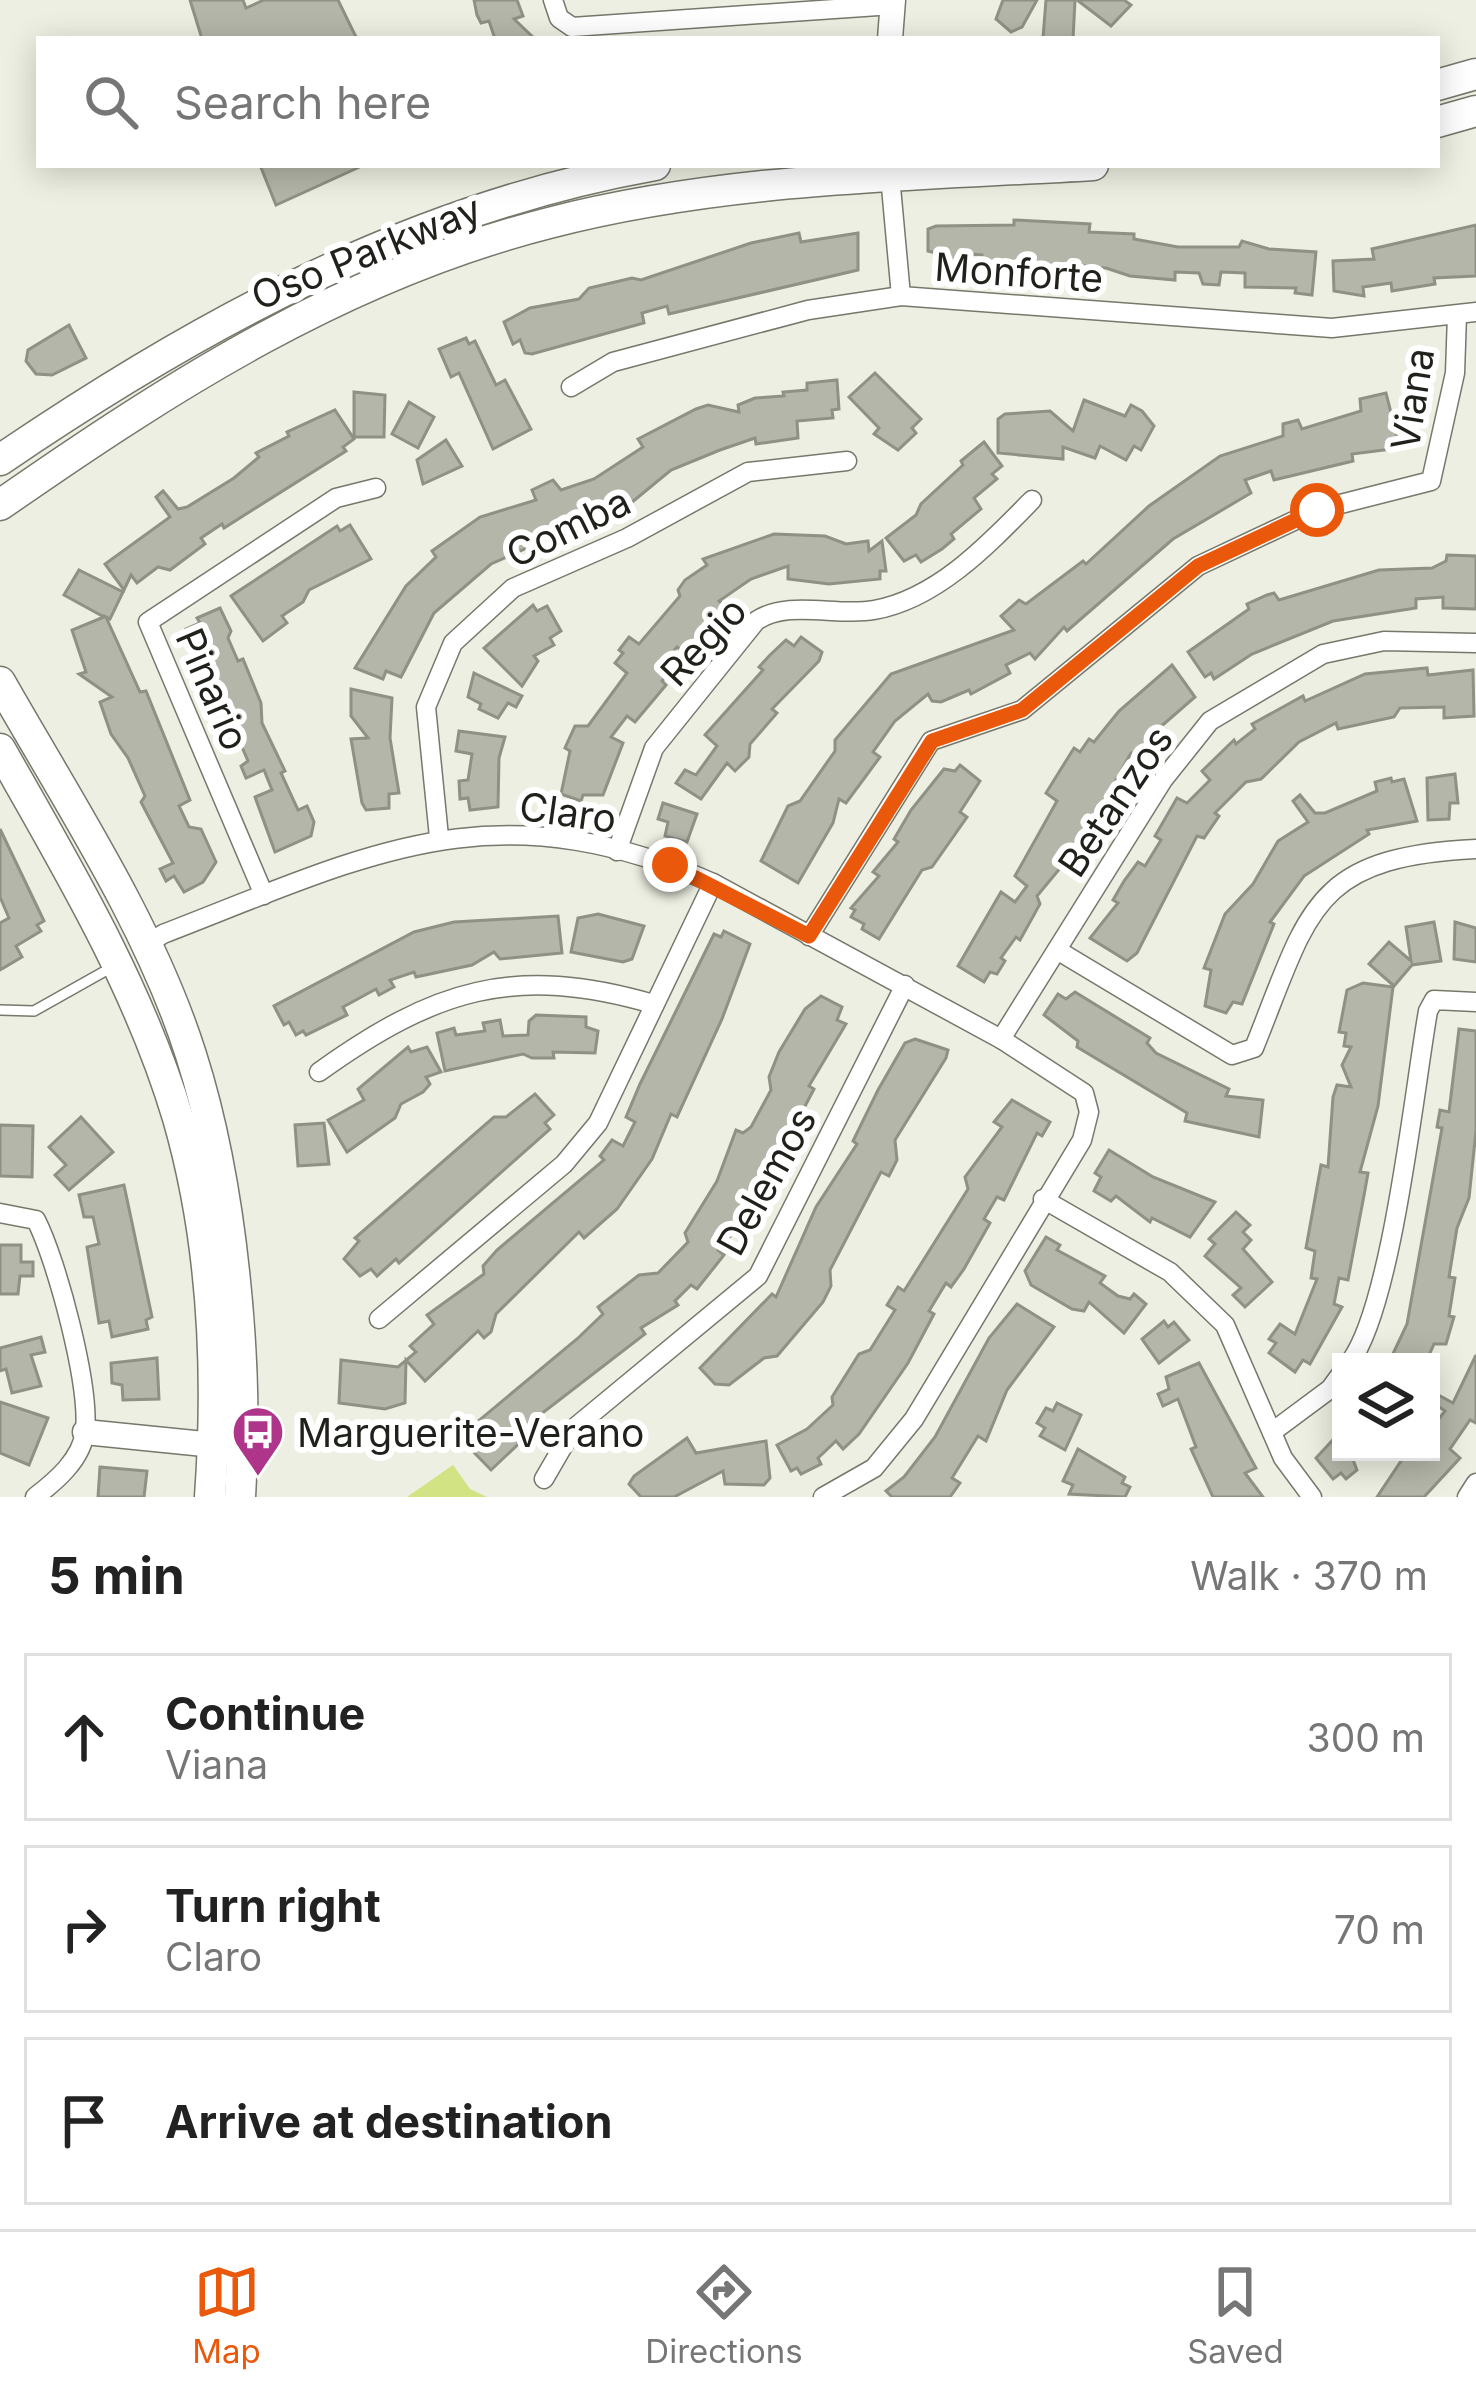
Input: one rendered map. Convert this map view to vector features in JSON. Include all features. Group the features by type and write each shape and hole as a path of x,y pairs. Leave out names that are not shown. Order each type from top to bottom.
{"main road":[{"path":"1440,84 1476,74"},
{"path":"1440,121 1476,111"},
{"name":"Oso Parkway","path":"0,460 165,351 310,274 453,218 644,168"},
{"name":"Oso Parkway","path":"0,505 119,422 242,347 405,270 545,224 632,205 890,171 992,168"},
{"path":"0,682 122,896 190,1053 224,1216 242,1387 239,1497"},
{"path":"0,749 116,965 178,1120 207,1272 214,1445 210,1497"}],"street":[{"path":"553,0 560,18 572,27 893,2 890,36"},
{"path":"890,171 901,296"},
{"name":"Monforte","path":"571,387 613,362 808,310 901,296 1332,328 1466,314"},
{"name":"Viana","path":"809,936 932,741 1022,710 1198,566 1317,510 1431,481 1466,314"},
{"name":"Comba","path":"439,837 426,706 453,643 483,615 513,588 627,538 748,472 847,461"},
{"name":"Pinario","path":"264,895 148,622 336,498 376,488"},
{"name":"Regio","path":"617,851 654,748 756,621 776,611 852,613 899,604 934,586 1032,500"},
{"name":"Betanzos","path":"1001,1039 1163,780 1210,721 1323,654 1384,641 1476,644"},
{"name":"Claro","path":"143,947 392,847 439,837 548,838 617,851 713,884 1001,1039 1084,1093 1089,1112 1082,1140 1043,1198"},
{"path":"1057,950 1232,1055 1241,1054 1254,1048 1306,917 1328,894 1379,862 1476,849"},
{"path":"379,1319 564,1164 598,1123 713,884"},
{"path":"319,1072 372,1034 428,1006 491,988 558,982 653,1004"},
{"name":"Delemos","path":"545,1488 573,1429 758,1276 905,985"},
{"path":"1357,1353 1383,1272 1428,1011 1434,1000 1476,1002"},
{"path":"824,1497 874,1468 914,1419 1043,1198 1171,1273 1225,1324 1283,1458 1312,1497"},
{"path":"0,1214 36,1220 52,1250 82,1390 85,1432 76,1456 35,1497"},
{"path":"1271,1432 1332,1386"},
{"path":"85,1432 214,1445"},
{"path":"1467,1497 1476,1484"}],"lane":[{"name":"Claro","path":"0,1010 34,1011 143,947"}],"green space":[{"path":"453,1465 470,1489 487,1497 407,1497"}],"building":[{"path":"190,0 243,0 246,8 264,0 338,0 356,36 201,36"},
{"path":"474,0 517,0 523,16 514,19 532,36 494,36 489,21 481,23"},
{"path":"1003,0 1037,0 1022,27 1011,32 996,19"},
{"path":"1046,0 1075,0 1073,36 1043,36"},
{"path":"1077,0 1124,0 1131,5 1111,26"},
{"path":"261,168 357,168 276,205"},
{"path":"1014,220 1090,224 1089,232 1134,234 1134,239 1178,247 1239,247 1242,241 1269,249 1316,252 1312,295 1295,293 1296,288 1245,287 1245,273 1221,272 1219,285 1203,284 1199,273 1175,272 1175,280 1072,265 1072,271 982,263 982,255 958,253 957,263 941,263 940,254 928,251 928,229 936,226 1014,225"},
{"path":"1476,225 1476,276 1434,278 1435,284 1392,291 1391,283 1363,287 1364,296 1334,291 1333,261 1374,259 1372,249"},
{"path":"799,233 801,242 858,233 858,270 669,314 667,306 642,313 644,323 532,354 525,353 520,340 513,344 504,322 530,308 579,299 589,288 641,280 751,243"},
{"path":"69,325 86,358 52,375 36,374 26,361 28,350"},
{"path":"466,338 469,344 475,341 496,385 505,380 531,429 493,449 459,373 451,377 439,349"},
{"path":"875,373 921,419 912,428 916,433 898,450 874,434 879,428 849,397"},
{"path":"837,380 839,409 832,410 833,418 797,421 798,438 756,444 755,438 671,470 631,503 620,500 593,510 595,518 491,564 434,613 401,677 386,671 383,679 355,668 406,586 436,557 432,551 480,517 536,500 532,490 553,480 561,490 594,479 643,447 638,439 696,409 708,405 739,412 738,405 755,398 784,396 783,392 807,390 807,383"},
{"path":"354,392 385,395 384,437 354,437"},
{"path":"1386,393 1400,448 1352,454 1353,461 1274,480 1271,471 1245,480 1251,493 1173,539 1067,631 1064,627 1035,659 1030,653 1006,665 1010,673 971,694 969,690 941,702 932,701 928,694 895,721 873,752 880,757 846,803 839,799 833,823 798,883 761,861 788,806 800,801 835,751 835,740 891,674 1014,630 1001,616 1019,600 1026,604 1083,561 1086,564 1149,506 1220,456 1283,436 1283,424 1298,420 1302,429 1361,411 1360,399"},
{"path":"1084,400 1125,416 1131,405 1142,411 1154,426 1141,450 1134,446 1126,460 1100,446 1095,458 1063,447 1063,459 998,453 998,419 1005,414 1050,411 1073,431"},
{"path":"409,402 434,417 418,448 392,434"},
{"path":"335,410 354,439 343,447 346,451 201,538 205,544 170,570 158,567 137,583 131,575 124,590 105,564 170,517 156,497 163,491 178,509 187,507 234,478 259,457 256,453 289,436 287,432"},
{"path":"446,440 462,466 423,484 417,460"},
{"path":"984,442 1002,466 992,474 997,479 974,498 981,509 951,534 954,539 942,549 921,562 916,555 904,561 886,538 916,515 921,504 963,465 961,461"},
{"path":"350,525 371,559 309,590 303,602 282,616 287,623 263,641 231,596 337,526 340,531"},
{"path":"774,534 825,536 846,544 868,541 869,551 882,541 886,571 880,571 880,579 829,584 788,579 788,566 751,579 719,601 725,606 690,656 677,647 662,665 670,671 662,681 666,685 635,722 627,716 611,737 623,743 603,795 583,795 581,801 561,794 570,751 565,748 575,726 588,726 627,673 615,663 629,637 639,644 680,596 678,590 685,580 707,565 703,559"},
{"path":"1447,555 1476,556 1476,609 1443,608 1443,597 1416,599 1416,608 1333,621 1252,654 1214,679 1211,673 1205,677 1188,652 1249,609 1247,604 1267,595 1274,593 1279,600 1379,570 1432,568 1446,561"},
{"path":"79,570 123,592 110,619 106,617 140,692 146,691 190,800 179,806 189,827 201,829 216,862 203,882 184,892 174,876 166,881 160,869 173,863 141,802 145,796 128,758 111,734 100,702 112,697 79,674 86,672 72,630 104,617 64,595"},
{"path":"533,605 537,611 547,606 561,631 550,638 554,645 534,656 538,661 522,686 484,648"},
{"path":"220,608 231,631 228,638 238,661 243,659 261,703 262,723 285,771 281,773 298,810 307,806 314,822 311,836 275,852 255,797 272,790 264,770 246,778 241,766 248,761 238,738 229,742 218,722 211,704 219,699 184,638 189,636 186,629 200,623 197,618"},
{"path":"801,637 822,652 819,661 772,709 777,713 750,744 749,757 735,771 727,763 701,799 676,783 685,770 696,775 717,746 705,735 763,670 759,667 786,640 794,646"},
{"path":"1172,665 1195,697 1150,736 1142,751 1131,753 1081,843 1037,896 1040,904 1020,940 1016,937 1001,958 1005,961 997,974 990,972 984,982 958,966 1001,892 1015,902 1027,886 1015,876 1057,801 1046,793 1074,748 1080,752 1089,739 1094,742 1119,711"},
{"path":"1427,668 1428,675 1473,670 1474,716 1444,718 1444,707 1400,708 1394,717 1338,729 1336,723 1299,742 1261,779 1246,782 1215,813 1219,816 1204,838 1197,836 1137,953 1127,961 1090,938 1118,903 1113,900 1138,862 1145,866 1161,840 1155,836 1177,798 1187,803 1210,780 1202,771 1234,740 1236,744 1255,729 1252,724 1303,696 1305,701 1365,674"},
{"path":"474,673 522,696 516,707 508,703 498,718 479,709 481,704 468,697"},
{"path":"351,689 392,698 390,738 399,793 389,794 389,808 366,810 362,803 351,739 368,738 351,716"},
{"path":"459,731 505,737 499,758 498,807 470,810 468,798 460,799 459,781 468,780 472,754 456,751"},
{"path":"960,765 980,781 960,812 967,817 932,867 922,870 879,939 851,917 855,910 851,908 879,876 873,872 898,842 894,839 911,810 944,769 955,771"},
{"path":"1455,774 1458,803 1450,803 1449,819 1428,820 1427,778"},
{"path":"1391,778 1392,782 1404,779 1417,821 1367,830 1369,834 1304,876 1270,922 1274,924 1242,1004 1233,1002 1226,1013 1205,1006 1211,970 1204,968 1225,914 1253,884 1278,841 1308,822 1293,801 1300,795 1315,813 1325,813 1377,791 1375,782"},
{"path":"663,803 697,814 687,842 665,836 668,822 658,819"},
{"path":"0,829 44,921 37,925 41,931 16,946 22,957 0,970 0,923 9,918 0,897"},
{"path":"598,914 644,926 632,959 623,962 571,952 578,918"},
{"path":"558,916 562,953 500,959 494,952 472,965 416,977 414,972 390,980 394,987 379,995 376,989 343,1007 347,1015 306,1035 303,1031 296,1035 289,1022 284,1025 274,1006 414,932 454,922"},
{"path":"1434,922 1441,961 1412,965 1394,986 1369,964 1389,942 1411,961 1406,927"},
{"path":"1455,922 1476,928 1476,962 1454,959"},
{"path":"724,931 750,944 677,1117 671,1114 652,1159 617,1209 584,1238 579,1232 496,1314 491,1332 484,1338 478,1331 425,1381 406,1360 416,1352 410,1346 434,1324 427,1315 484,1274 483,1266 497,1250 604,1160 600,1156 612,1140 623,1146 635,1122 626,1117 640,1084 714,934 721,937"},
{"path":"1363,983 1393,987 1378,1106 1360,1172 1368,1173 1348,1280 1339,1278 1334,1304 1342,1307 1310,1364 1303,1360 1295,1372 1269,1353 1276,1343 1269,1339 1280,1324 1295,1334 1317,1279 1311,1278 1315,1251 1306,1248 1321,1165 1328,1167 1333,1097 1337,1085 1351,1087 1342,1065 1351,1047 1344,1046 1346,1033 1339,1032 1347,990"},
{"path":"1075,992 1150,1038 1147,1043 1156,1053 1229,1089 1226,1096 1263,1100 1259,1137 1185,1121 1187,1113 1077,1047 1078,1041 1044,1015 1058,994 1066,999"},
{"path":"821,996 842,1007 837,1020 846,1024 809,1086 814,1089 737,1236 733,1233 718,1250 724,1255 697,1289 691,1285 675,1301 678,1305 641,1328 645,1334 532,1421 531,1432 491,1470 459,1437 577,1339 603,1314 598,1307 639,1275 658,1273 688,1242 685,1233 717,1181 736,1130 743,1133 751,1127 771,1090 769,1077 779,1052 805,1009"},
{"path":"536,1015 586,1017 586,1027 598,1031 595,1053 553,1052 554,1058 523,1054 445,1071 437,1033 454,1028 456,1035 485,1031 483,1023 500,1020 503,1036 528,1035 529,1021"},
{"path":"1459,1029 1476,1031 1476,1131 1469,1198 1457,1228 1449,1277 1455,1278 1449,1316 1454,1317 1446,1344 1434,1344 1430,1353 1393,1353 1407,1324 1442,1128 1437,1127 1440,1110 1449,1112"},
{"path":"915,1039 948,1050 946,1058 895,1140 897,1160 889,1176 881,1172 830,1270 831,1286 823,1302 777,1356 764,1358 729,1385 715,1384 700,1368 772,1294 776,1297 816,1207 857,1144 853,1141 878,1090 905,1043"},
{"path":"408,1047 411,1052 427,1047 441,1072 426,1077 430,1084 423,1092 401,1104 395,1118 347,1152 328,1120 364,1100 358,1089"},
{"path":"535,1094 554,1115 545,1123 550,1129 399,1263 396,1259 377,1276 371,1269 360,1276 344,1259 359,1241 355,1238 494,1117 506,1117"},
{"path":"1012,1100 1050,1122 1042,1136 1037,1133 1004,1200 997,1197 984,1219 990,1223 964,1269 951,1287 946,1283 908,1363 859,1434 843,1449 836,1441 818,1458 821,1464 801,1474 797,1468 791,1471 777,1445 807,1429 833,1405 832,1397 859,1354 870,1350 895,1310 887,1305 898,1287 904,1291 968,1189 965,1177 1002,1127 994,1122"},
{"path":"81,1117 113,1152 69,1190 55,1175 66,1165 49,1147"},
{"path":"324,1123 329,1164 298,1166 295,1125"},
{"path":"0,1125 33,1126 32,1177 0,1176"},
{"path":"1109,1150 1153,1177 1215,1202 1190,1237 1152,1218 1150,1222 1116,1196 1111,1201 1094,1191 1101,1177 1095,1173"},
{"path":"124,1185 152,1317 146,1320 148,1329 112,1337 109,1321 99,1323 87,1247 99,1244 93,1217 84,1217 79,1195"},
{"path":"1236,1212 1250,1225 1243,1232 1251,1240 1243,1249 1272,1282 1245,1307 1233,1295 1241,1288 1205,1256 1215,1244 1209,1239"},
{"path":"1046,1237 1060,1245 1057,1250 1105,1276 1100,1283 1118,1296 1130,1299 1134,1294 1146,1304 1124,1333 1089,1302 1084,1311 1072,1309 1031,1285 1025,1271"},
{"path":"0,1245 21,1245 21,1262 33,1262 33,1276 20,1276 18,1294 0,1294"},
{"path":"1017,1304 1054,1327 1007,1390 986,1441 978,1436 952,1478 960,1483 950,1497 892,1497 886,1491 904,1477 935,1437 989,1338"},
{"path":"1164,1321 1168,1327 1174,1322 1189,1340 1159,1363 1142,1339"},
{"path":"41,1337 45,1352 31,1355 41,1386 12,1393 6,1369 0,1371 0,1348"},
{"path":"1476,1355 1476,1423 1470,1420 1450,1449 1460,1458 1424,1497 1377,1497 1401,1461 1440,1461 1440,1417 1445,1411 1440,1407 1440,1396 1453,1403"},
{"path":"157,1358 159,1399 123,1400 122,1385 112,1383 111,1363"},
{"path":"341,1360 398,1367 406,1360 405,1403 385,1409 339,1403"},
{"path":"1199,1363 1256,1468 1245,1473 1263,1497 1213,1497 1191,1449 1196,1447 1178,1399 1163,1406 1158,1394 1169,1389 1166,1377"},
{"path":"0,1402 48,1418 29,1465 0,1453"},
{"path":"1057,1403 1081,1415 1065,1450 1040,1436 1045,1428 1037,1423 1046,1408 1053,1411"},
{"path":"687,1438 696,1453 766,1441 770,1478 764,1485 725,1484 723,1471 674,1497 641,1497 629,1484 634,1476"},
{"path":"1332,1441 1332,1461 1354,1461 1357,1470 1346,1479 1341,1473 1333,1479 1316,1458"},
{"path":"1078,1449 1125,1477 1122,1483 1130,1487 1125,1497 1069,1494 1073,1485 1063,1481"},
{"path":"100,1467 147,1471 144,1497 98,1497"}],"place":[{"name":"Marguerite-Verano","path":"258,1478"}],"route":[{"path":"670,865 809,936 901,782 932,741 1022,710 1100,641 1198,566 1317,510"}]}
